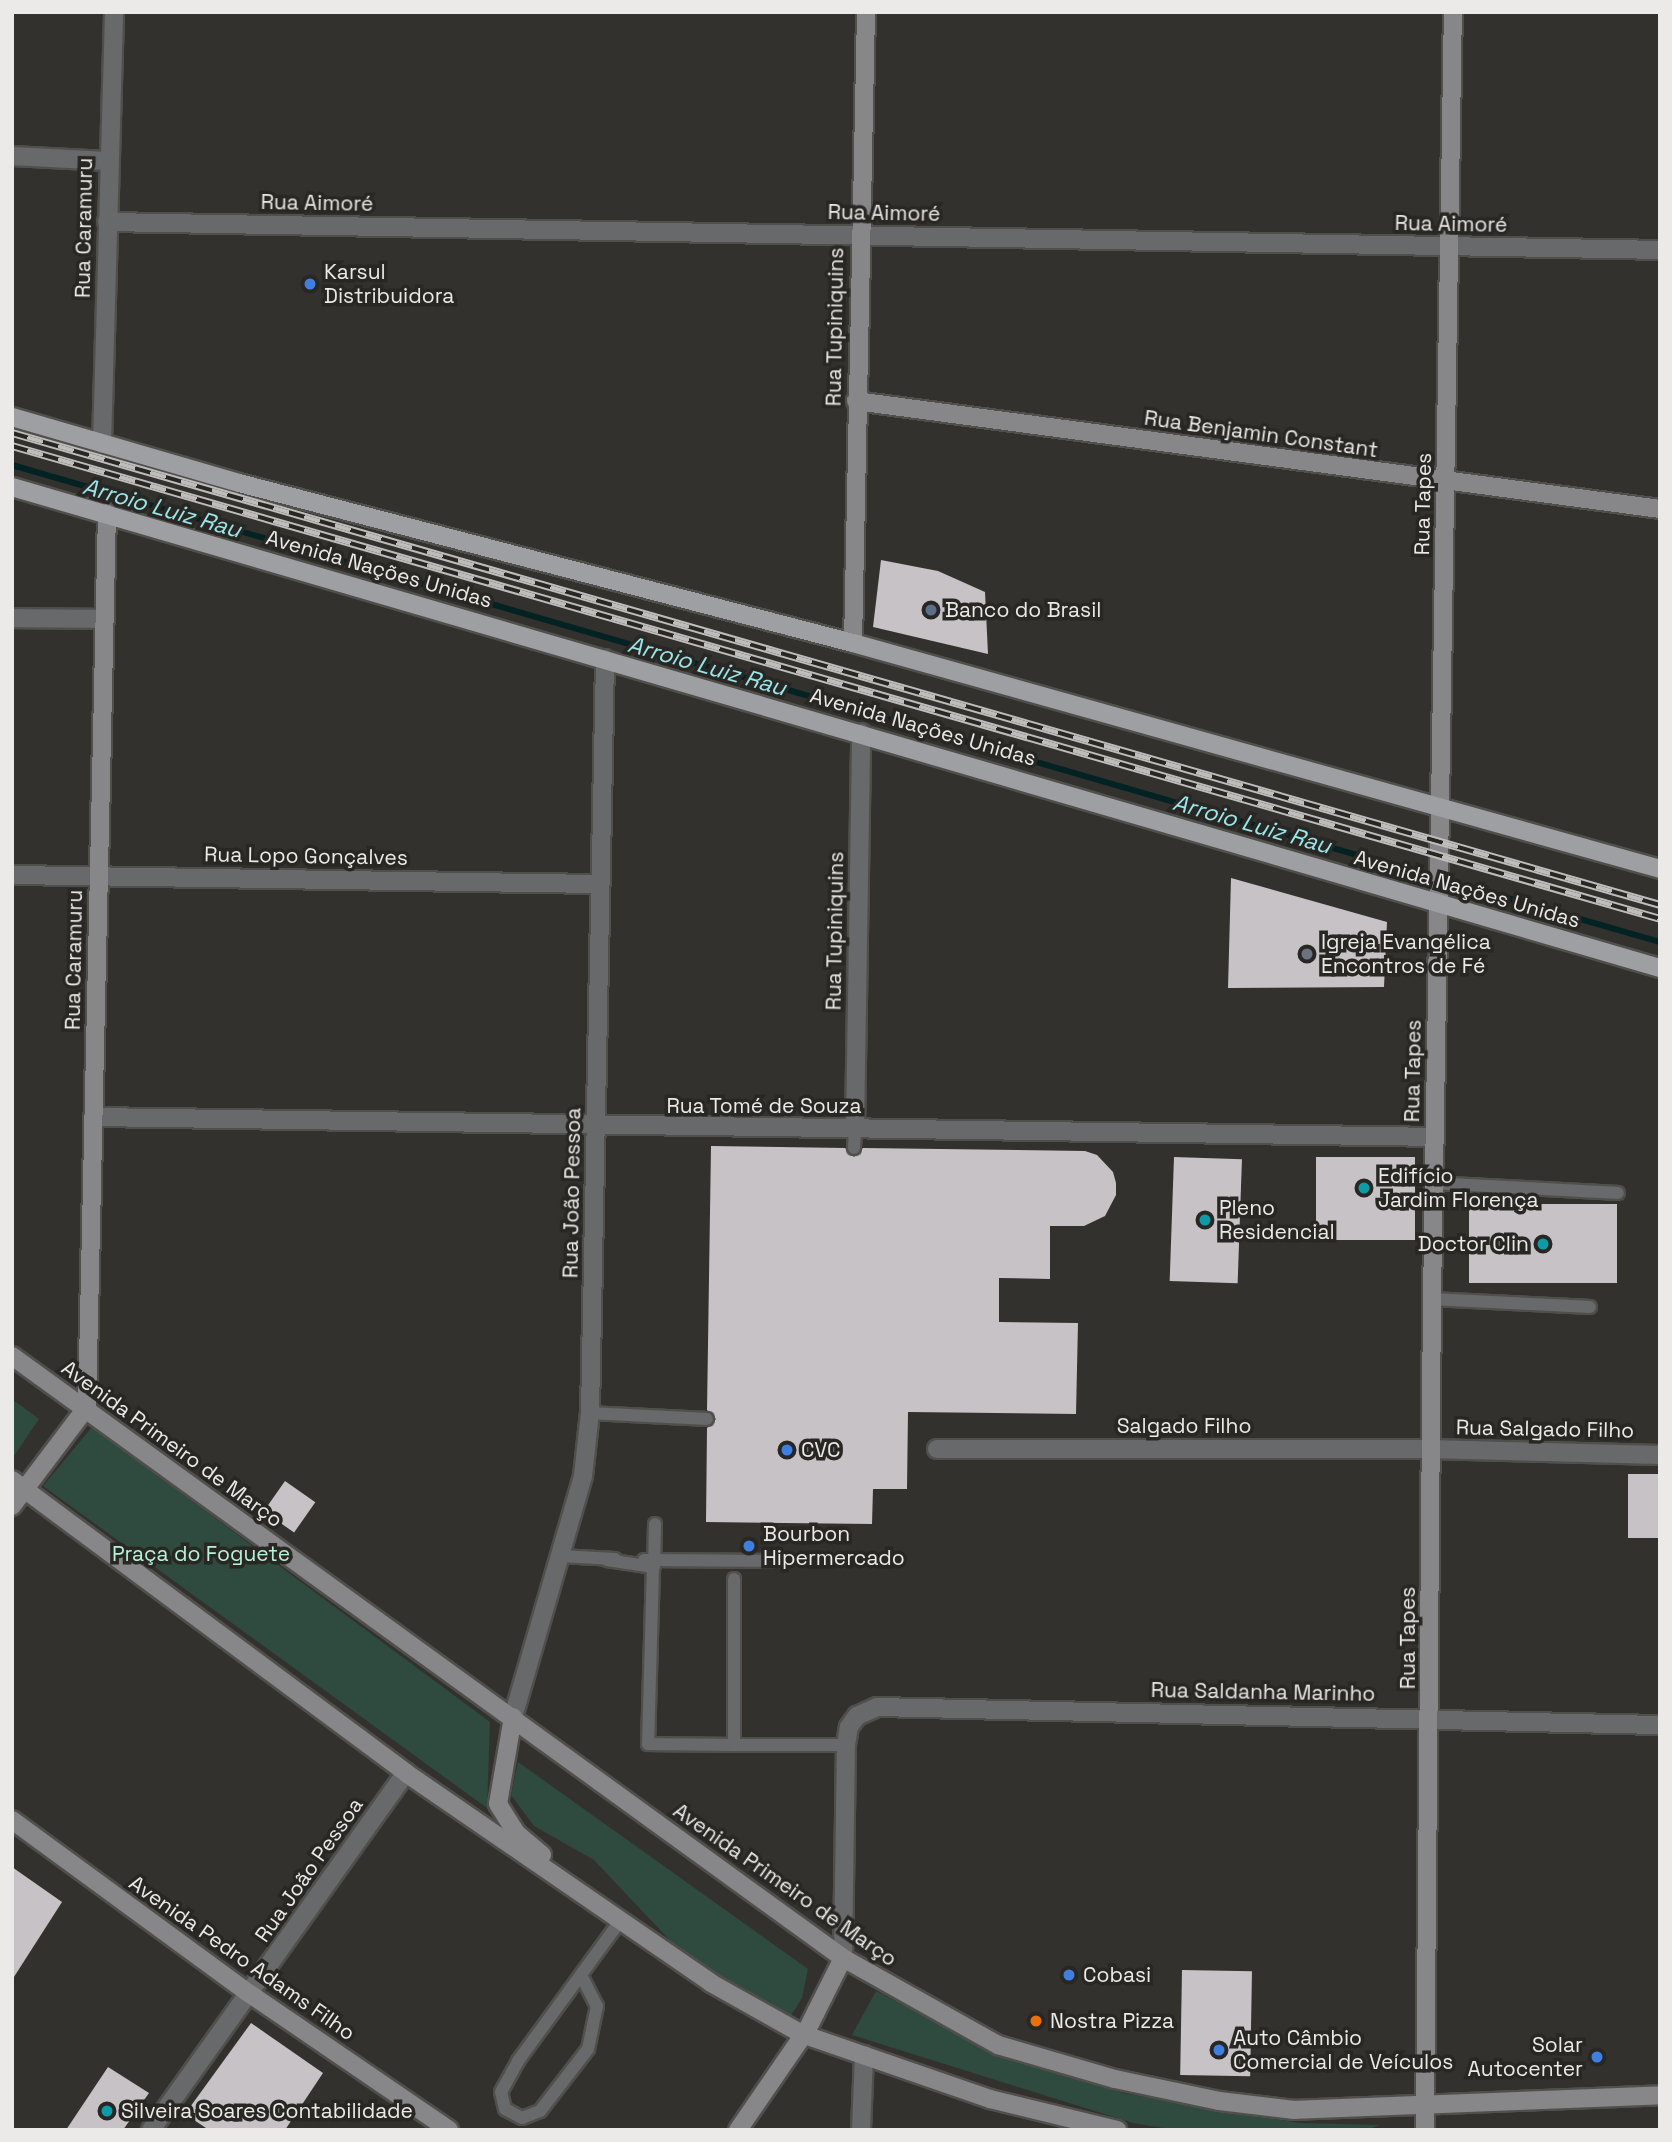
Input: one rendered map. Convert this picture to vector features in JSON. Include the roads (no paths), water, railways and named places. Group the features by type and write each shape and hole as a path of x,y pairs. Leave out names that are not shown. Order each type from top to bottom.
{"main road":[{"path":"12,417 102,444 853,643 1660,869"},
{"name":"Avenida Nações Unidas","path":"12,487 1660,968"}],"street":[{"name":"Rua Caramuru","path":"102,444 114,12"},
{"name":"Rua Tupiniquins","path":"853,643 859,236 866,12"},
{"name":"Rua Tapes","path":"1425,2130 1431,1718 1433,1183 1442,807 1453,12"},
{"path":"12,156 108,161"},
{"name":"Rua Aimoré","path":"107,222 1660,250"},
{"name":"Rua Benjamin Constant","path":"856,401 1445,483 1660,509"},
{"name":"Rua Caramuru","path":"87,1407 107,513"},
{"path":"12,618 105,619"},
{"name":"Rua João Pessoa","path":"513,1717 583,1476 590,1413 605,659"},
{"name":"Rua Tupiniquins","path":"855,1129 861,733"},
{"name":"Rua Lopo Gonçalves","path":"12,876 99,875 600,884"},
{"name":"Rua Tomé de Souza","path":"93,1116 597,1127 1435,1137"},
{"name":"Avenida Primeiro de Março","path":"12,1356 87,1407 369,1618 513,1717 843,1958 998,2045 1115,2079 1219,2101 1294,2110 1660,2095"},
{"path":"12,1506 18,1485 87,1407"},
{"name":"Salgado Filho","path":"937,1449 1430,1449"},
{"name":"Rua Salgado Filho","path":"1430,1449 1660,1455"},
{"path":"18,1485 406,1773 710,1983 802,2034 990,2099 1117,2130"},
{"name":"Rua Saldanha Marinho","path":"846,1745 849,1727 865,1710 906,1707 1660,1725"},
{"path":"513,1717 497,1787 504,1819 617,1919"},
{"path":"738,2130 802,2034 843,1958 846,1745"},
{"name":"Rua João Pessoa","path":"151,2130 406,1773"},
{"name":"Avenida Pedro Adams Filho","path":"12,1820 250,1994 449,2130"},
{"path":"861,2130 864,2055"}],"lane":[{"path":"854,1148 855,1129"},
{"path":"1433,1183 1618,1193"},
{"path":"1432,1299 1590,1307"},
{"path":"590,1413 707,1419"},
{"path":"655,1524 648,1744 760,1746 766,1742 846,1745"},
{"path":"560,1556 654,1564 777,1561"},
{"path":"733,1745 734,1579"},
{"path":"580,1975 597,2007 588,2049 540,2111 522,2118 505,2109 501,2092 518,2061 617,1919"}],"waterway":[{"name":"Arroio Luiz Rau","path":"12,465 1402,868"},
{"name":"Arroio Luiz Rau","path":"1476,889 1660,942"}],"railway":[{"path":"12,433 1660,905"},
{"path":"12,446 1660,919"}],"place":[{"name":"Karsul Distribuidora","path":"310,284"},
{"name":"Banco do Brasil","path":"931,610"},
{"name":"Igreja Evangélica Encontros de Fé","path":"1307,954"},
{"name":"Edifício Jardim Florença","path":"1364,1188"},
{"name":"Pleno Residencial","path":"1205,1220"},
{"name":"Doctor Clin","path":"1543,1244"},
{"name":"CVC","path":"787,1450"},
{"name":"Bourbon Hipermercado","path":"749,1546"},
{"name":"Cobasi","path":"1069,1975"},
{"name":"Nostra Pizza","path":"1036,2021"},
{"name":"Auto Câmbio Comercial de Veículos","path":"1219,2050"},
{"name":"Solar Autocenter","path":"1597,2057"},
{"name":"Silveira Soares Contabilidade","path":"107,2111"}],"park label":[{"name":"Praça do Foguete","path":"201,1554"}]}
